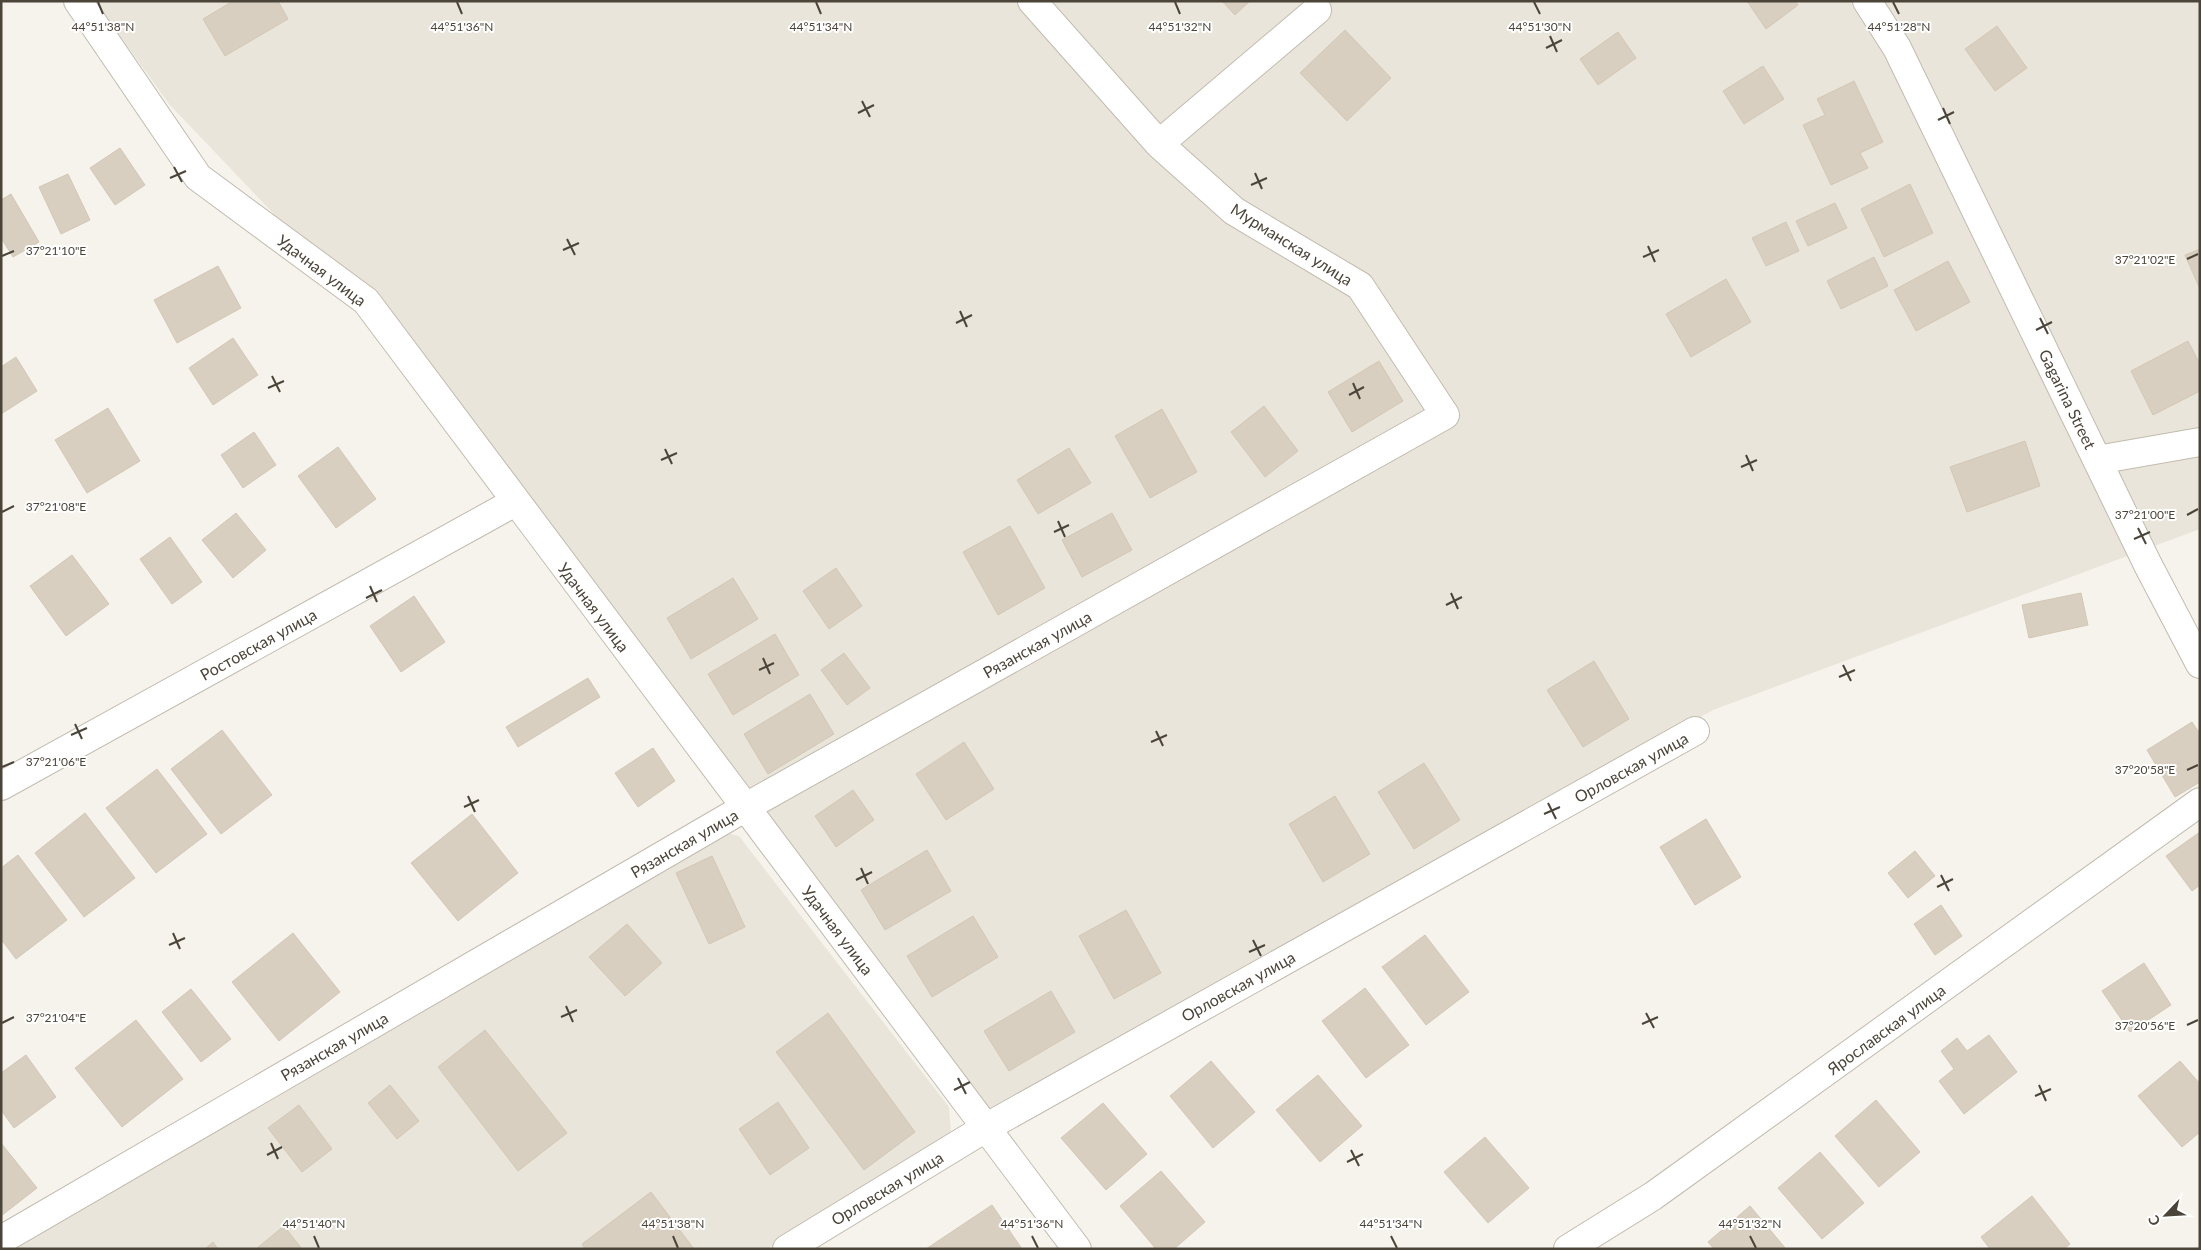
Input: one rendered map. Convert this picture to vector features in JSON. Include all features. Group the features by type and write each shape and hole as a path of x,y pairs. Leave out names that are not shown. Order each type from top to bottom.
{"street":[{"name":"Удачная улица","path":"78,1 198,177 366,301 1077,1249"},
{"name":"Мурманская улица","path":"1032,1 1159,144 1234,211 1360,286 1445,415 1374,456"},
{"name":"Gagarina Street","path":"1867,1 1897,48 2097,460 2200,664"},
{"path":"1159,144 1317,10"},
{"path":"2097,460 2200,442"},
{"name":"Рязанская улица","path":"1,1240 746,807 1374,456"},
{"name":"Ростовская улица","path":"1,786 515,502"},
{"name":"Орловская улица","path":"787,1249 986,1127 1695,731"},
{"name":"Ярославская улица","path":"1568,1249 1653,1196 2200,802"}],"shaded area":[{"path":"95,1 2200,1 2200,529 1713,710 992,1113 455,404 169,104"},
{"path":"718,831 739,836 949,1107 951,1133 767,1249 6,1249"}],"building":[{"path":"233,1 278,1 288,19 225,56 203,19"},
{"path":"1222,1 1250,1 1235,15"},
{"path":"1747,1 1795,1 1798,5 1766,29"},
{"path":"1997,26 2027,68 1995,91 1965,49"},
{"path":"1345,30 1391,78 1347,121 1300,73"},
{"path":"1618,32 1636,58 1598,85 1580,59"},
{"path":"1763,66 1784,99 1744,124 1723,91"},
{"path":"1854,81 1883,142 1860,153 1868,168 1831,185 1803,125 1825,115 1817,99"},
{"path":"120,148 145,185 115,205 90,168"},
{"path":"68,174 90,220 61,234 39,187"},
{"path":"1910,184 1933,233 1884,257 1861,209"},
{"path":"11,194 39,242 13,257 1,238 1,200"},
{"path":"1835,203 1847,228 1808,246 1796,221"},
{"path":"1786,222 1799,251 1766,266 1752,238"},
{"path":"2200,249 2200,289 2185,255"},
{"path":"1874,257 1888,286 1841,309 1827,281"},
{"path":"1948,261 1970,302 1916,331 1894,290"},
{"path":"218,266 241,308 177,343 154,300"},
{"path":"1726,279 1751,322 1691,357 1666,314"},
{"path":"233,338 258,375 213,405 189,368"},
{"path":"2188,341 2200,364 2200,391 2153,415 2131,371"},
{"path":"16,357 37,391 1,414 1,367"},
{"path":"1379,361 1403,401 1352,432 1328,392"},
{"path":"1264,406 1298,451 1265,477 1231,432"},
{"path":"108,408 140,461 87,493 55,440"},
{"path":"1162,409 1197,472 1150,498 1115,436"},
{"path":"254,432 276,465 243,488 221,455"},
{"path":"2025,441 2040,486 1967,512 1950,467"},
{"path":"338,447 376,499 336,528 298,476"},
{"path":"1069,448 1091,483 1038,514 1017,480"},
{"path":"236,513 266,550 233,578 202,540"},
{"path":"1112,513 1132,550 1082,577 1062,540"},
{"path":"1010,526 1045,588 998,615 963,552"},
{"path":"170,537 202,582 172,604 140,559"},
{"path":"72,555 109,604 66,636 30,586"},
{"path":"836,568 862,606 829,629 803,591"},
{"path":"733,578 758,619 691,659 667,618"},
{"path":"2081,593 2088,625 2029,638 2022,605"},
{"path":"414,596 445,642 401,672 370,626"},
{"path":"775,634 799,675 733,715 708,674"},
{"path":"844,653 870,688 847,705 821,670"},
{"path":"1594,661 1629,719 1583,747 1547,690"},
{"path":"588,678 600,697 518,747 506,727"},
{"path":"810,694 834,734 768,774 744,734"},
{"path":"2192,722 2200,734 2200,782 2175,797 2147,750"},
{"path":"222,730 272,795 221,834 171,769"},
{"path":"964,742 994,789 946,820 916,774"},
{"path":"653,748 675,781 638,807 615,773"},
{"path":"1424,763 1460,820 1414,849 1378,792"},
{"path":"157,769 207,834 156,873 106,808"},
{"path":"853,790 874,820 836,847 815,816"},
{"path":"1335,796 1370,854 1323,882 1289,824"},
{"path":"85,813 135,878 84,917 35,853"},
{"path":"472,814 518,873 458,921 411,863"},
{"path":"1706,819 1741,877 1695,905 1660,847"},
{"path":"2200,832 2200,885 2192,891 2166,856"},
{"path":"927,850 951,891 885,930 861,890"},
{"path":"1915,851 1935,876 1908,898 1888,873"},
{"path":"18,855 67,920 16,959 1,939 1,868"},
{"path":"712,856 745,927 709,944 676,873"},
{"path":"1941,905 1962,936 1935,955 1914,924"},
{"path":"1126,910 1161,973 1114,999 1079,936"},
{"path":"973,916 998,957 932,997 907,956"},
{"path":"627,924 662,963 625,996 589,957"},
{"path":"293,933 340,992 279,1041 232,982"},
{"path":"1425,935 1469,992 1426,1025 1382,967"},
{"path":"2144,963 2171,1005 2130,1032 2102,991"},
{"path":"1365,988 1409,1045 1366,1078 1322,1021"},
{"path":"191,989 231,1039 201,1062 162,1012"},
{"path":"1051,991 1075,1032 1009,1071 984,1031"},
{"path":"828,1013 915,1132 864,1170 776,1052"},
{"path":"136,1020 183,1079 122,1127 75,1068"},
{"path":"485,1030 567,1133 518,1171 438,1067"},
{"path":"1989,1035 2017,1072 1964,1114 1939,1081 1954,1069 1941,1051 1957,1038 1967,1051"},
{"path":"26,1055 56,1097 14,1128 1,1110 1,1073"},
{"path":"1211,1061 1255,1112 1213,1148 1170,1096"},
{"path":"2180,1061 2200,1084 2200,1132 2182,1147 2138,1096"},
{"path":"1318,1075 1362,1126 1320,1162 1276,1110"},
{"path":"390,1085 419,1121 397,1139 368,1103"},
{"path":"1876,1100 1920,1152 1879,1187 1835,1136"},
{"path":"778,1102 809,1148 770,1175 739,1129"},
{"path":"1103,1103 1147,1154 1106,1190 1061,1138"},
{"path":"299,1105 332,1149 302,1172 268,1128"},
{"path":"1485,1137 1529,1188 1488,1223 1444,1172"},
{"path":"1,1143 37,1188 1,1216"},
{"path":"1820,1152 1864,1203 1822,1239 1778,1188"},
{"path":"1161,1171 1205,1222 1174,1249 1156,1249 1120,1206"},
{"path":"651,1192 694,1249 585,1249 582,1244"},
{"path":"2032,1196 2070,1244 2064,1249 1990,1249 1981,1237"},
{"path":"992,1205 1022,1249 926,1249"},
{"path":"1750,1206 1786,1249 1714,1249 1708,1242"},
{"path":"284,1226 302,1249 256,1249"},
{"path":"213,1242 218,1249 205,1249"}]}
